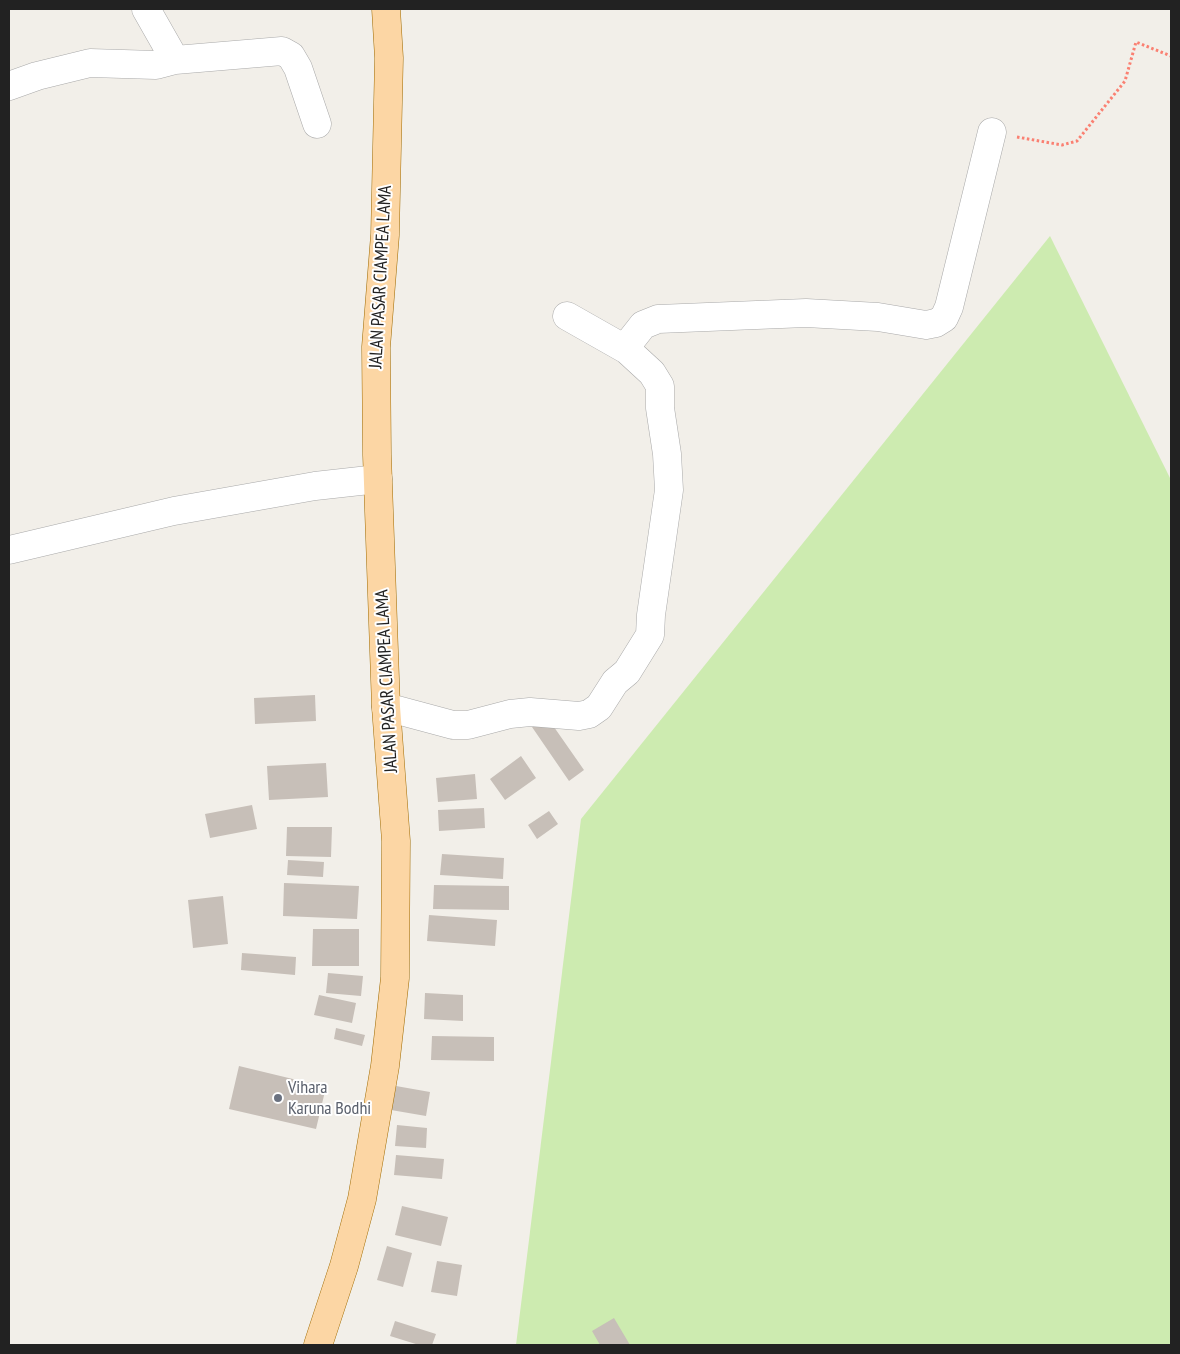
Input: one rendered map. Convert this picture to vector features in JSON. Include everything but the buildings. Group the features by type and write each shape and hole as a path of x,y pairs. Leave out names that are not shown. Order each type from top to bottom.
{"main road":[{"name":"JALAN PASAR CIAMPEA LAMA","path":"318,1345 344,1266 362,1199 385,1066 395,978 396,840 386,707 378,479 376,347 385,235 389,58 386,9"}],"street":[{"path":"146,9 175,60"},
{"path":"9,86 37,76 90,63 156,65 175,60 282,51 291,56 298,68 317,124"},
{"path":"627,350 632,339 643,325 658,319 806,313 878,317 926,325 936,323 944,318 950,307 992,132"},
{"path":"386,707 454,725 468,725 510,714 530,712 579,716 589,714 599,707 615,682 627,672 642,651 650,635 668,490 667,454 660,408 660,386 652,373 627,350 567,316"},
{"path":"9,550 174,510 315,486 378,479"}],"path":[{"path":"992,132 1062,145 1077,141 1125,81 1136,42 1171,56"}],"green space":[{"path":"1050,236 1171,480 1171,1345 516,1345 581,819"}],"place":[{"name":"Vihara Karuna Bodhi","path":"278,1098"}]}
